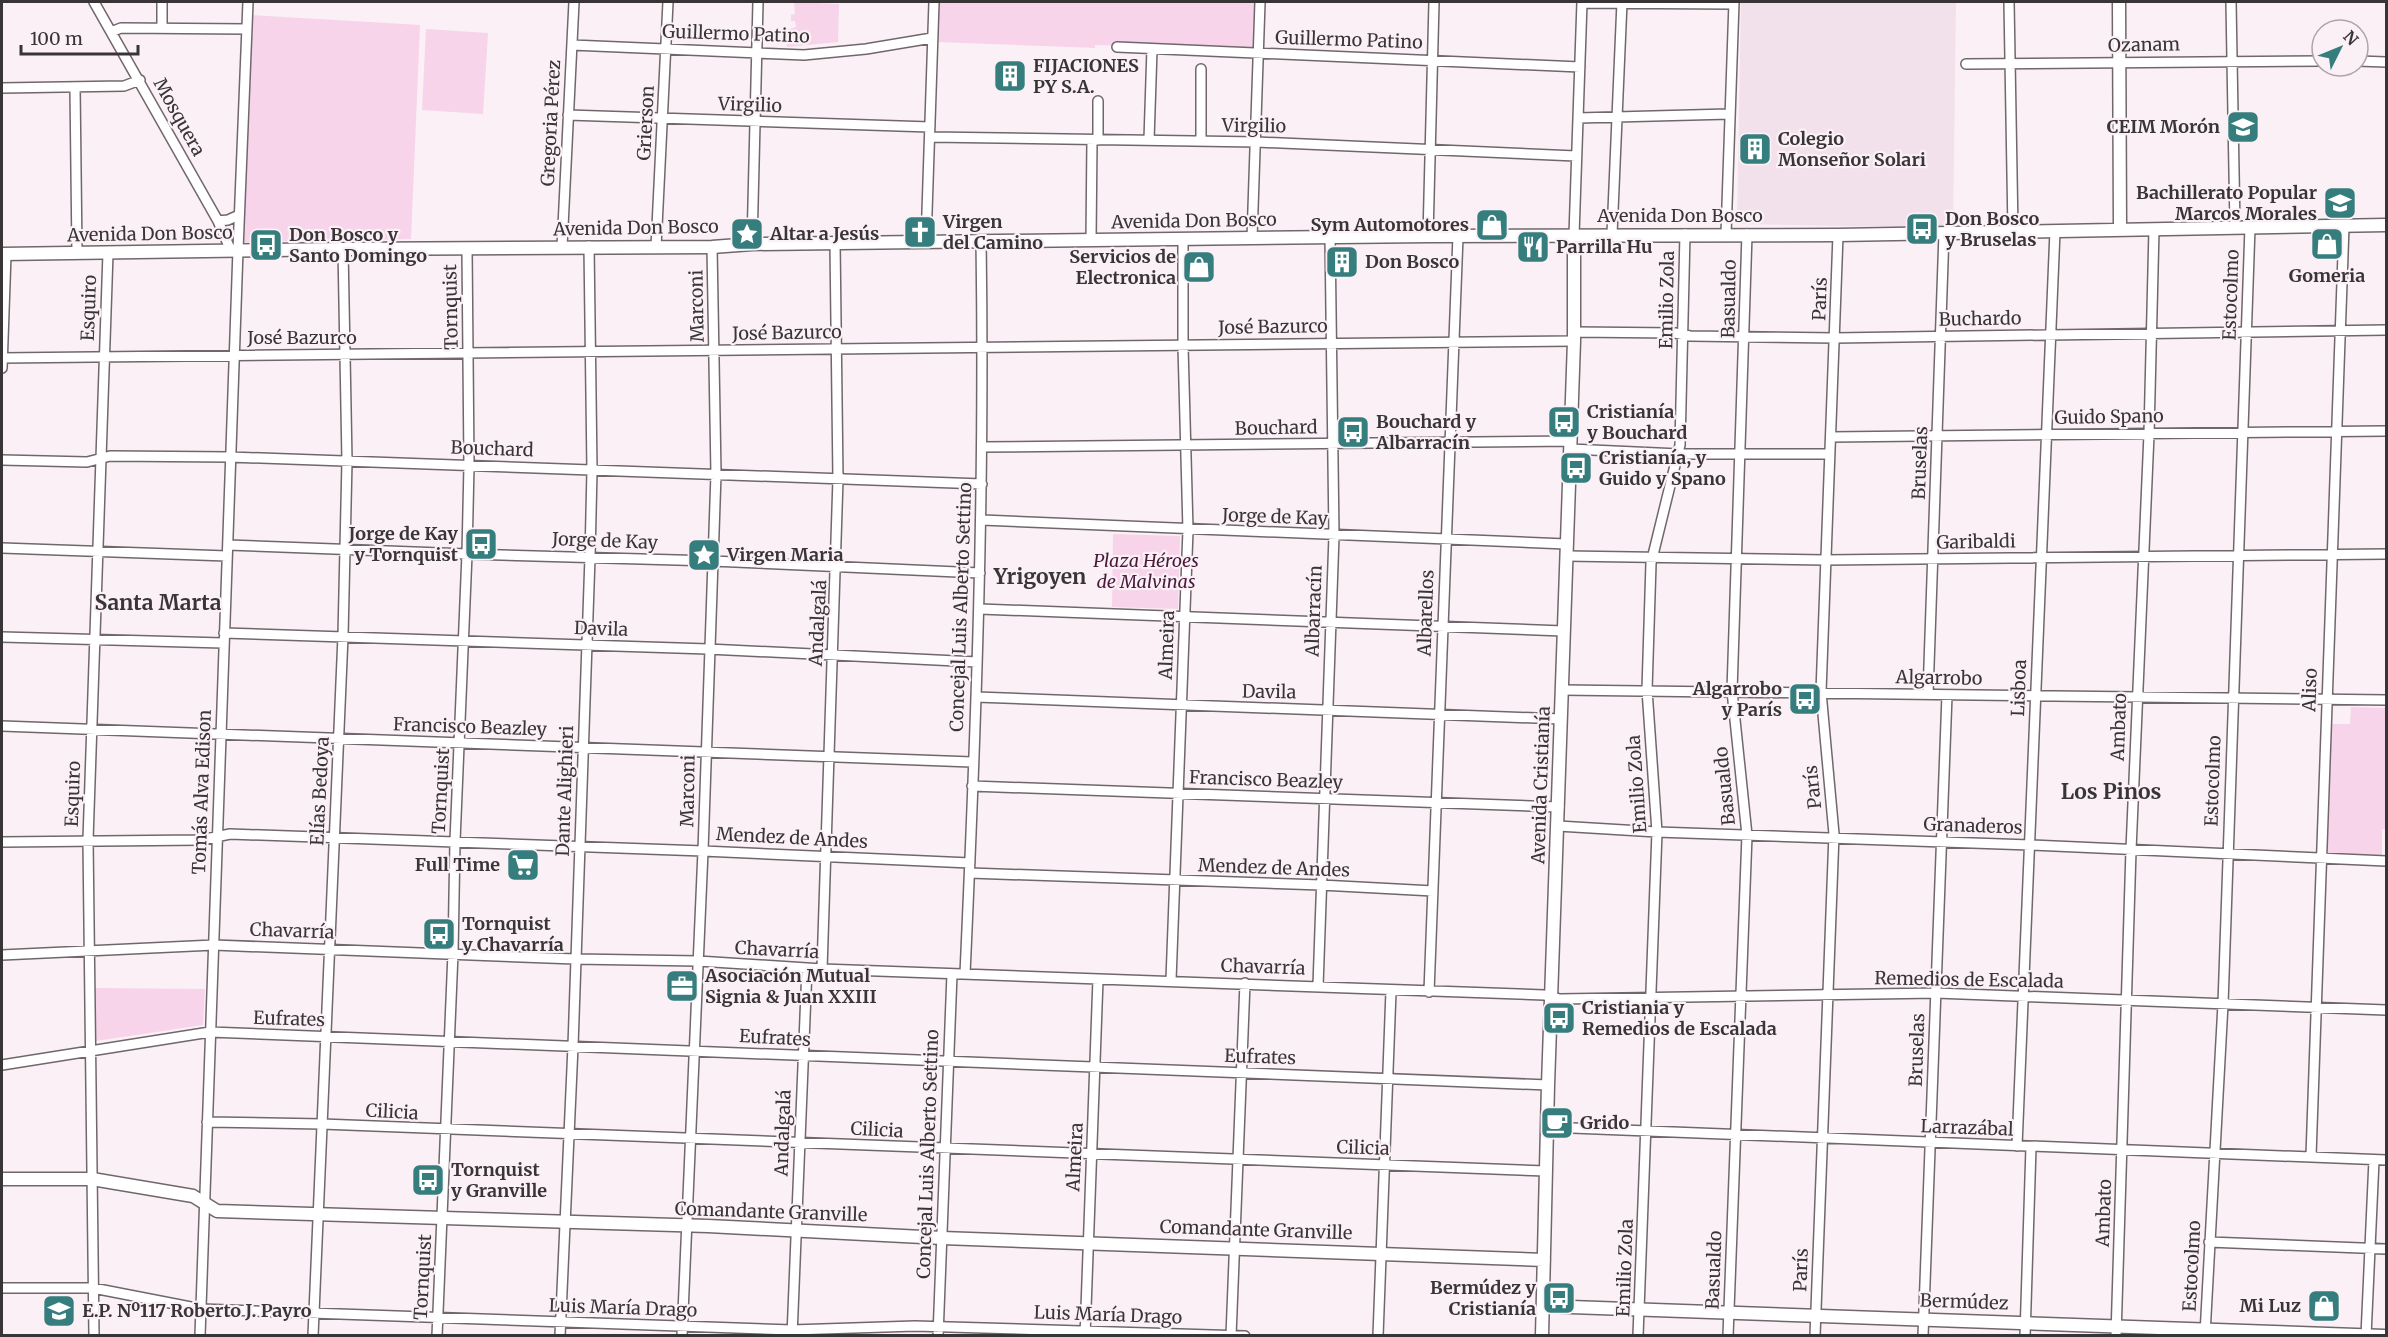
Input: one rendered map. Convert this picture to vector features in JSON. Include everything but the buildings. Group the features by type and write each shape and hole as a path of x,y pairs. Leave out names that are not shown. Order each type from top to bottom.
{"street":[{"name":"Mosquera","path":"94,2 234,250"},
{"path":"162,2 162,28"},
{"name":"Tomás Alva Edison","path":"200,1335 234,355 234,250 239,215 248,2"},
{"name":"Gregoria Pérez","path":"562,247 574,2"},
{"name":"Grierson","path":"656,247 668,2"},
{"path":"752,244 753,122 758,2"},
{"path":"926,242 934,2"},
{"path":"1252,238 1260,2"},
{"path":"1428,236 1434,2"},
{"path":"1574,235 1582,2 1734,3 1726,234"},
{"path":"1612,234 1615,117 1622,2"},
{"path":"2009,2 2013,231"},
{"path":"2119,2 2120,229"},
{"path":"2231,2 2235,228"},
{"path":"111,32 121,28 246,29"},
{"name":"Guillermo Patino","path":"572,45 804,55 866,49 932,38"},
{"name":"Guillermo Patino","path":"1117,47 1580,67"},
{"path":"1149,140 1152,48"},
{"name":"Ozanam","path":"1966,64 2310,61"},
{"path":"2370,61 2386,62"},
{"path":"1201,69 1201,141"},
{"path":"2,88 124,86 140,80"},
{"path":"75,87 77,253"},
{"path":"1091,240 1098,101"},
{"path":"1578,118 1729,114"},
{"name":"Virgilio","path":"568,115 662,117 1095,140 1257,142 1576,156"},
{"path":"218,221 239,215"},
{"name":"Avenida Don Bosco","path":"4,254 589,246 712,247 752,244 1612,234 1838,235 2386,225"},
{"name":"Aliso","path":"2310,1156 2344,226"},
{"name":"Estocolmo","path":"2205,1333 2223,1004 2250,227"},
{"name":"Ambato","path":"2116,1330 2131,850 2149,434 2154,229"},
{"name":"Lisboa","path":"2017,1146 2055,231"},
{"name":"Bruselas","path":"1928,694 1944,233"},
{"name":"Emilio Zola","path":"1638,1335 1658,832 1647,690 1651,557 1679,454 1685,234"},
{"name":"Basualdo","path":"1728,1335 1747,835 1732,691 1747,234"},
{"name":"Avenida Cristianía","path":"1542,1335 1548,1085 1574,336 1574,235"},
{"name":"París","path":"1815,1335 1834,838 1821,692 1838,235"},
{"name":"Albarellos","path":"1429,992 1441,626 1458,236"},
{"name":"Albarracín","path":"1317,986 1334,536 1330,237"},
{"name":"Almeira","path":"1171,980 1188,530 1183,346 1183,239"},
{"name":"Concejal Luis Alberto Settino","path":"965,974 981,573 981,242"},
{"name":"Andalgalá","path":"822,969 837,568 835,243"},
{"name":"Dante Alighieri","path":"560,1335 573,1046 590,557 592,470 589,246"},
{"name":"Marconi","path":"682,1331 703,851 708,649 716,474 712,247"},
{"name":"Elías Bedoya","path":"313,1335 343,636 347,461 343,249"},
{"name":"Tornquist","path":"437,1335 467,554 469,465 467,249"},
{"name":"Esquiro","path":"94,1335 88,840 108,253"},
{"path":"2,368 4,254"},
{"name":"Buchardo","path":"1574,336 1683,334 1835,338 2386,330"},
{"name":"José Bazurco","path":"2,357 1183,346 1452,342 1574,336"},
{"name":"Guido Spano","path":"1831,438 2386,431"},
{"name":"Bouchard","path":"982,447 1449,442 1570,445"},
{"path":"1570,445 1679,454 1829,453"},
{"name":"Bouchard","path":"2,460 87,462 101,458 230,457 982,484"},
{"name":"Jorge de Kay","path":"981,520 1445,539 1566,550"},
{"name":"Jorge de Kay","path":"228,544 981,573"},
{"path":"2,548 227,556"},
{"name":"Garibaldi","path":"1566,550 1651,557 1825,560 2386,554"},
{"path":"980,609 1563,631"},
{"name":"Davila","path":"224,633 708,649 977,662"},
{"path":"2,637 223,643"},
{"name":"Algarrobo","path":"1562,690 2386,700"},
{"name":"Bruselas","path":"1923,1335 1947,695"},
{"name":"Davila","path":"976,697 1561,719"},
{"name":"Francisco Beazley","path":"2,726 972,762"},
{"name":"Francisco Beazley","path":"972,786 1559,807"},
{"name":"Granaderos","path":"1558,826 2386,861"},
{"name":"Mendez de Andes","path":"2,842 201,840 230,834 455,841 970,863"},
{"name":"Mendez de Andes","path":"970,873 1433,891"},
{"name":"Chavarría","path":"2,955 214,945 698,962 952,974 1171,980 1551,997"},
{"name":"Andalgalá","path":"792,1333 807,968"},
{"name":"Concejal Luis Alberto Settino","path":"938,1331 952,974"},
{"name":"Almeira","path":"1085,1333 1098,979"},
{"path":"1231,1335 1245,983"},
{"path":"1378,1335 1391,991"},
{"name":"Remedios de Escalada","path":"1551,997 1560,999 1936,993 2386,1010"},
{"name":"Eufrates","path":"2,1065 210,1032 1548,1085"},
{"name":"Cilicia","path":"207,1122 1546,1171"},
{"name":"Larrazábal","path":"1547,1127 2386,1160"},
{"path":"2025,1335 2031,1147"},
{"path":"2366,1335 2374,1160"},
{"name":"Comandante Granville","path":"2,1179 92,1179 193,1196 218,1211 795,1230 942,1238 1381,1252 1544,1260"},
{"path":"2209,1242 2386,1249"},
{"name":"Luis María Drago","path":"2,1288 93,1288 201,1309 560,1322 682,1331 792,1333 938,1331 1245,1335"},
{"name":"Bermúdez","path":"1543,1306 2026,1322 2116,1330 2384,1335"}],"shaded area":[{"path":"1741,2 1956,2 1953,228 1737,224"}],"green space":[{"path":"794,2 839,4 838,42 787,47 787,30 796,27 795,21 791,21 791,15 795,14"},
{"path":"938,2 1256,2 1255,45 1250,49 1095,45 1095,48 937,42"},
{"path":"248,15 420,25 411,239 243,242"},
{"path":"426,29 488,33 483,114 422,110"},
{"name":"Plaza Héroes de Malvinas","path":"1113,534 1180,536 1178,609 1112,607"},
{"path":"2351,707 2386,708 2386,829 2382,829 2382,855 2325,853 2329,724 2350,724"},
{"path":"96,988 205,989 203,1025 96,1041"}],"place":[{"name":"FIJACIONES PY S.A.","path":"1010,76"},
{"name":"CEIM Morón","path":"2243,127"},
{"name":"Colegio Monseñor Solari","path":"1755,149"},
{"name":"Bachillerato Popular Marcos Morales","path":"2340,203"},
{"name":"Sym Automotores","path":"1492,225"},
{"name":"Don Bosco y Bruselas","path":"1922,229"},
{"name":"Virgen del Camino","path":"920,232"},
{"name":"Altar a Jesús","path":"747,234"},
{"name":"Gomeria","path":"2327,244"},
{"name":"Don Bosco y Santo Domingo","path":"266,245"},
{"name":"Parrilla Hu","path":"1533,247"},
{"name":"Don Bosco","path":"1342,262"},
{"name":"Servicios de Electronica","path":"1199,267"},
{"name":"Cristianía y Bouchard","path":"1564,422"},
{"name":"Bouchard y Albarracín","path":"1353,432"},
{"name":"Cristianía, y Guido y Spano","path":"1576,468"},
{"name":"Jorge de Kay y Tornquist","path":"481,544"},
{"name":"Virgen Maria","path":"704,555"},
{"name":"Algarrobo y París","path":"1805,699"},
{"name":"Full Time","path":"523,865"},
{"name":"Tornquist y Chavarría","path":"439,934"},
{"name":"Asociación Mutual Signia & Juan XXIII","path":"682,986"},
{"name":"Cristiania y Remedios de Escalada","path":"1559,1018"},
{"name":"Grido","path":"1557,1123"},
{"name":"Tornquist y Granville","path":"428,1180"},
{"name":"Bermúdez y Cristianía","path":"1559,1298"},
{"name":"Mi Luz","path":"2324,1306"},
{"name":"E.P. Nº117 Roberto J. Payro","path":"59,1311"}],"district":[{"name":"Yrigoyen","path":"1040,577"},
{"name":"Santa Marta","path":"158,603"},
{"name":"Los Pinos","path":"2111,792"}]}
